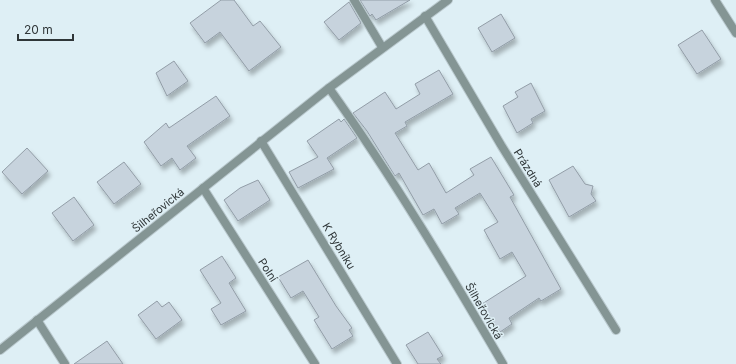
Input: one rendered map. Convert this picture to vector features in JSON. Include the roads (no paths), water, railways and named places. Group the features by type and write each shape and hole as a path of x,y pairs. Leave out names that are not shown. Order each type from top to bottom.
{"street":[{"path":"354,0 382,47"},
{"name":"Šilheřovická","path":"0,350 328,88 448,0"},
{"path":"715,0 736,33"},
{"name":"Prázdná","path":"425,16 501,145 616,330"},
{"name":"Šilheřovická","path":"328,88 363,135 503,364"},
{"name":"K Rybníku","path":"261,141 397,364"},
{"name":"Polní","path":"203,188 315,364"},
{"path":"37,320 66,364"}]}
